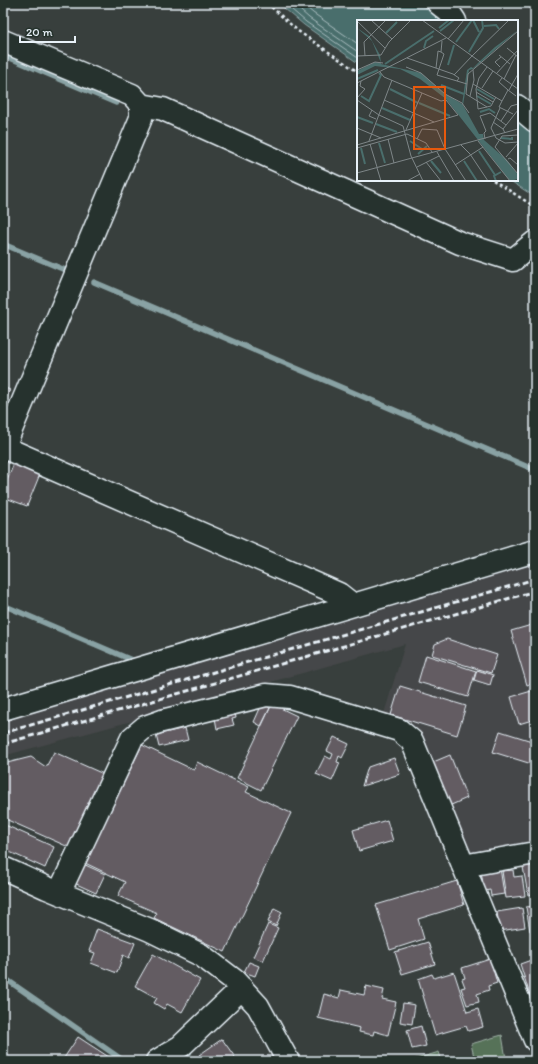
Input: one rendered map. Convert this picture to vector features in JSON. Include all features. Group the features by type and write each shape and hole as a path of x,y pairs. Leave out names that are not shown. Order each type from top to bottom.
{"street":[{"path":"438,3 449,12 454,20"},
{"path":"3,41 132,95 141,105 163,109 460,243 513,260 535,242"},
{"path":"141,105 141,118 3,448 339,594 353,605"},
{"path":"518,107 535,121"},
{"path":"3,709 535,551"},
{"path":"59,893 132,738 145,727 162,721 266,695 290,697 399,730 412,741 535,1040"},
{"path":"463,866 535,853"},
{"path":"3,868 59,893 150,930 201,955 234,980 258,1006 288,1061"},
{"path":"157,1061 181,1046 242,988"}],"path":[{"path":"267,3 298,31 357,71"},
{"path":"494,181 535,208"}],"shaded area":[{"path":"535,561 535,847 468,858 412,726 383,717 405,644 3,756 3,717"}],"green space":[{"path":"502,1035 506,1059 497,1061 475,1061 471,1044"},
{"path":"439,1052 442,1061 410,1061"}],"water":[{"path":"278,3 415,3 427,8 440,20 357,20 357,62 304,25"},
{"path":"518,117 535,127 535,197 511,181 518,181"}],"building":[{"path":"3,387 10,390 3,406"},
{"path":"14,463 40,474 27,506 3,497 3,491"},
{"path":"535,624 535,682 527,685 511,631"},
{"path":"447,639 497,655 491,673 432,655 435,644"},
{"path":"426,655 476,671 468,697 418,682"},
{"path":"477,670 493,675 490,685 474,680"},
{"path":"400,686 466,706 457,735 391,715"},
{"path":"535,690 535,719 519,724 511,697"},
{"path":"262,704 270,708 261,726 254,722"},
{"path":"272,704 297,716 261,790 237,778"},
{"path":"235,713 236,718 232,719 234,725 217,729 215,718"},
{"path":"535,719 535,725 531,726 529,721"},
{"path":"185,728 188,740 159,747 156,735"},
{"path":"500,731 535,742 535,765 493,752"},
{"path":"334,737 349,744 342,758 339,756 337,762 340,763 332,781 316,774 325,756 331,759 333,754 327,751"},
{"path":"142,745 194,770 197,762 249,787 246,792 291,813 225,952 154,918 157,913 118,896 125,882 85,863"},
{"path":"54,752 108,776 73,849 3,818 3,764 31,757 46,767"},
{"path":"450,755 467,798 449,806 431,763"},
{"path":"394,758 400,774 362,786 368,767"},
{"path":"387,820 393,841 359,851 353,830"},
{"path":"3,824 54,847 45,868 3,849"},
{"path":"81,863 105,874 96,893 72,882"},
{"path":"535,865 535,894 528,895 523,867"},
{"path":"500,868 504,894 491,896 490,890 484,891 481,871"},
{"path":"513,870 514,877 522,876 525,896 506,898 502,871"},
{"path":"457,881 464,905 418,919 424,939 390,950 376,905"},
{"path":"535,906 535,931 530,931 526,907"},
{"path":"274,908 282,912 276,926 268,922"},
{"path":"522,908 525,927 500,931 497,912"},
{"path":"268,924 278,928 263,961 253,957"},
{"path":"97,929 135,943 129,958 123,955 117,973 91,963 95,953 89,951"},
{"path":"428,942 435,964 402,974 395,952"},
{"path":"535,952 535,993 530,995 520,964 534,959 532,953"},
{"path":"153,954 200,980 182,1012 167,1004 164,1009 154,1003 157,998 135,986"},
{"path":"490,959 497,983 488,986 489,990 477,994 479,1002 467,1005 461,988 465,987 462,979 465,978 462,968"},
{"path":"249,962 259,966 255,976 244,972"},
{"path":"454,972 467,1012 478,1009 483,1027 468,1031 466,1026 435,1035 418,979 432,974 434,978"},
{"path":"366,986 384,990 382,999 396,1002 388,1035 374,1031 373,1035 359,1032 360,1028 318,1018 324,994 339,998 341,990 364,995"},
{"path":"403,1003 415,1005 412,1024 400,1022"},
{"path":"421,1026 426,1046 412,1049 407,1030"},
{"path":"78,1037 115,1061 62,1061"},
{"path":"222,1039 237,1060 204,1061 199,1055"}],"waterway":[{"path":"3,55 116,103"},
{"path":"3,244 65,270"},
{"path":"94,282 535,470"},
{"path":"3,605 134,661"},
{"path":"3,977 124,1061"},
{"path":"179,1061 189,1053"}],"railway":[{"path":"3,733 535,579"},
{"path":"3,744 535,591"}]}
